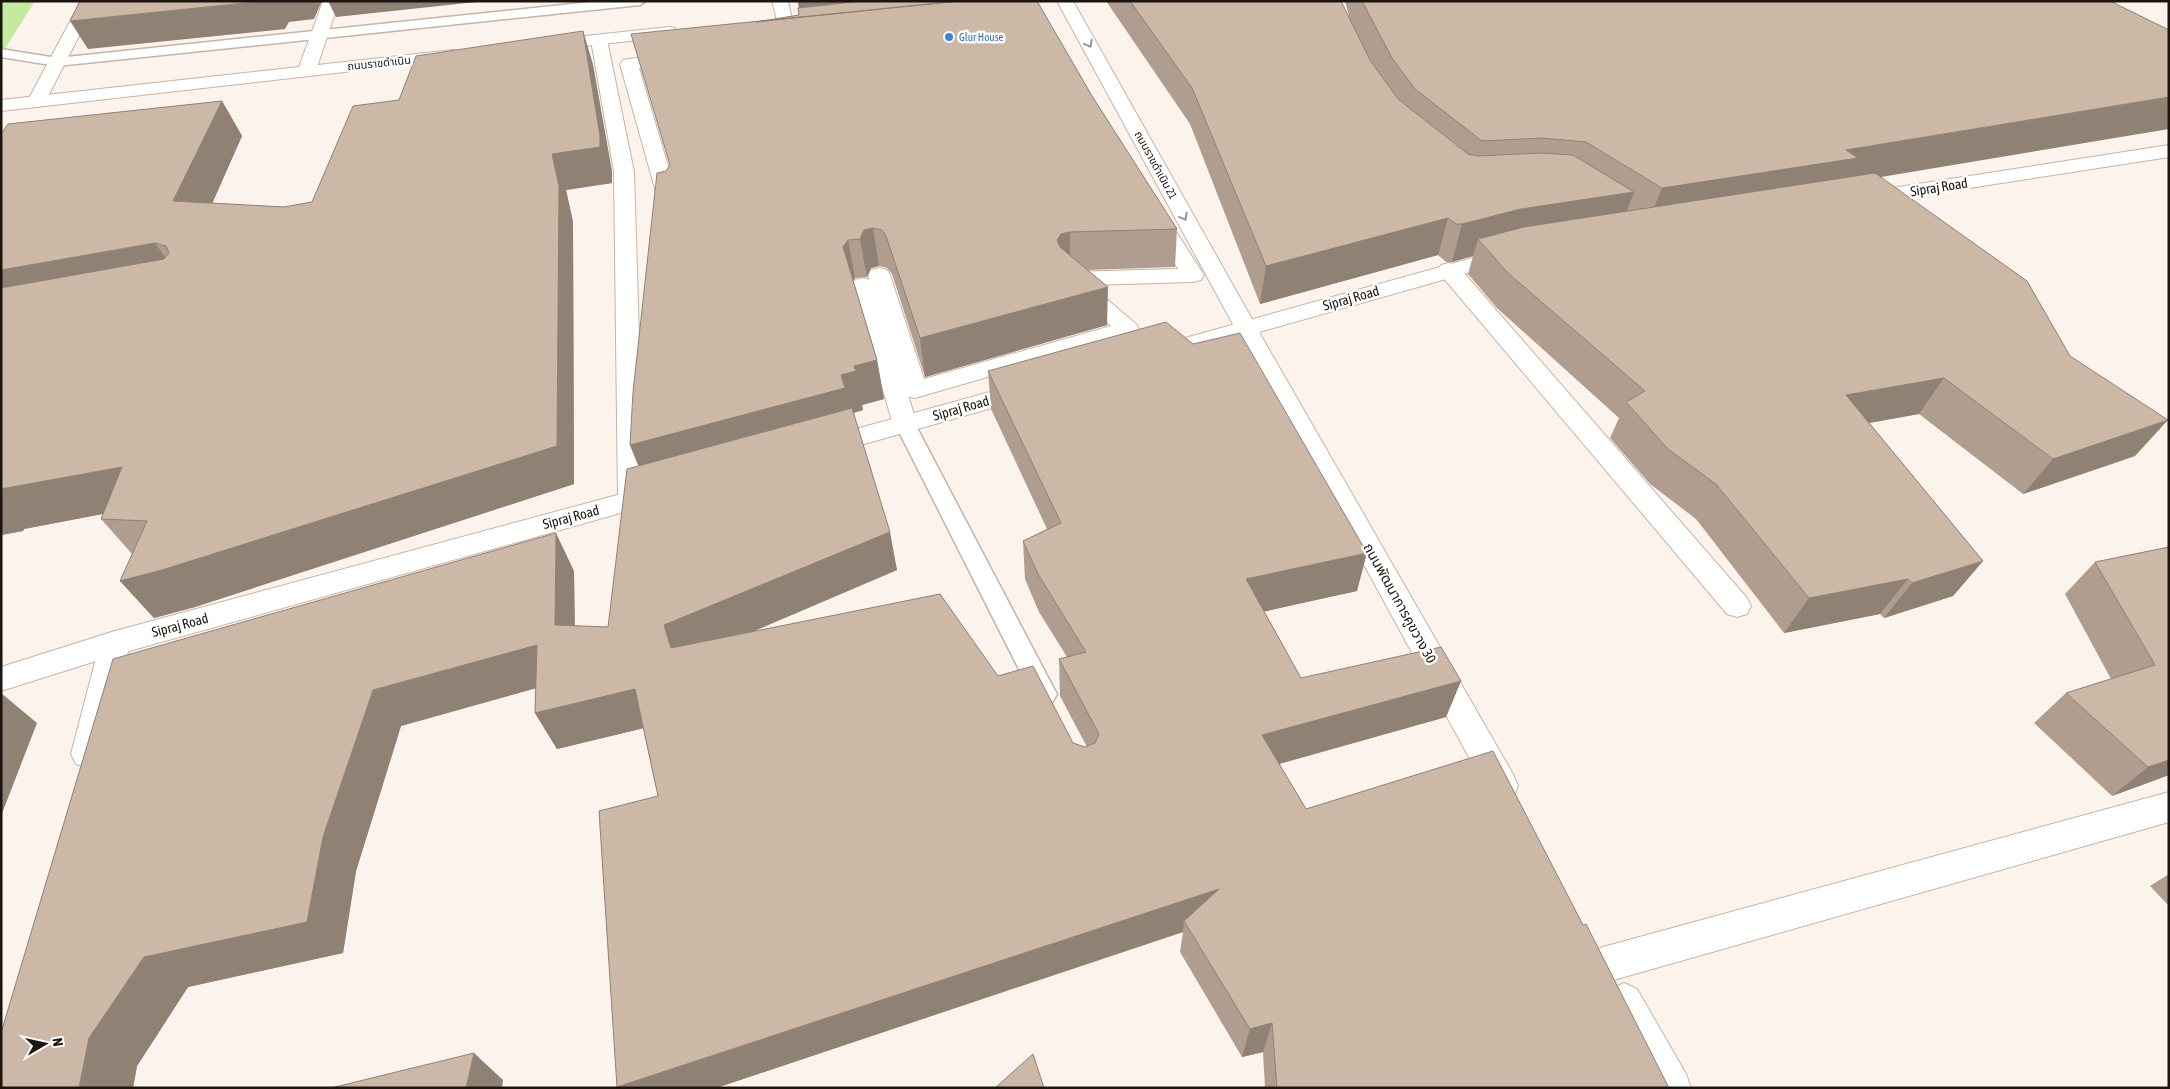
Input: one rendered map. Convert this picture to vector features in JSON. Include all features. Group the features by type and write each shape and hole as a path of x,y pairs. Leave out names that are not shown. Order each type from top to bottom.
{"street":[{"path":"36,102 89,1"},
{"path":"307,70 331,1"},
{"path":"780,1 784,20"},
{"name":"ถนนราขดำเนิน 21","path":"1065,1 1246,328"},
{"path":"765,22 804,18"},
{"path":"531,47 687,30"},
{"path":"599,40 624,172 631,501"},
{"name":"ถนนราขดำเนิน","path":"1,106 307,70 473,53"},
{"path":"669,203 629,64 698,56"},
{"name":"Sipraj Road","path":"1847,201 2169,151"},
{"path":"905,424 871,280 915,390 1128,329 1070,279 1194,275 1148,203"},
{"name":"Sipraj Road","path":"1132,360 1449,270 1529,251"},
{"path":"1449,270 1737,606"},
{"name":"ถนนพัฒนาการคูขวาง 30","path":"1246,328 1516,810"},
{"name":"Sipraj Road","path":"801,453 1047,384"},
{"name":"Sipraj Road","path":"1,680 114,643 678,488"},
{"path":"81,779 114,643"},
{"path":"1672,1088 1596,952 2169,807"}],"lane":[{"path":"1,53 58,62 640,1"},
{"path":"905,424 1052,710"}],"green space":[{"path":"1,1 35,1 1,55"}],"building":[{"path":"80,1 265,1 70,21"},
{"path":"862,1 959,1 756,22 799,15 798,8"},
{"path":"959,1 1037,1 1092,96 1177,229 1070,232 1061,234 1057,240 1060,247 1108,287 920,338 886,236 882,230 873,228 864,230 860,239 848,240 843,247 877,360 854,366 856,371 841,375 845,388 630,445 633,392 657,173 666,171 670,165 631,34"},
{"path":"1130,1 1341,1 1370,60 1398,99 1468,154 1477,156 1542,153 1573,155 1634,192 1521,209 1462,224 1456,224 1448,218 1266,266 1192,88"},
{"path":"1362,1 2110,1 2169,30 2169,97 1846,150 1858,158 1662,188 1586,142 1542,138 1482,141 1415,89 1392,58"},
{"path":"583,31 600,136 600,147 552,154 559,186 557,446 162,570 120,581 147,521 101,519 122,467 1,489 1,288 164,259 169,253 166,246 155,243 1,270 1,134 8,124 222,101 173,201 284,207 312,202 353,106 399,100 416,56"},
{"path":"1875,173 2027,281 2070,356 2168,420 2053,459 1944,378 1846,395 1983,561 1912,583 1908,579 1809,598 1716,484 1668,449 1626,402 1645,391 1508,273 1478,239 1524,227"},
{"path":"1166,322 1193,344 1240,333 1367,553 1246,579 1301,678 1441,647 1461,681 1262,735 1306,809 1493,751 1583,925 1586,924 1669,1088 1277,1088 1272,1023 1250,1029 1184,921 1219,889 617,1087 599,811 658,796 635,689 535,713 537,645 373,690 323,837 307,922 144,957 89,1038 79,1088 1,1088 1,1033 113,659 556,533 555,625 608,627 627,469 852,408 890,532 664,625 671,648 940,594 998,676 1033,666 1073,743 1085,747 1095,743 1099,734 1059,659 1086,652 1038,574 1023,541 1061,523 988,371"},
{"path":"2169,547 2169,760 2148,767 2066,693 2155,665 2095,562"},
{"path":"474,1053 466,1088 331,1088"},
{"path":"1033,1054 1044,1088 995,1088"}],"place":[{"name":"Glur House","path":"949,37"}]}
